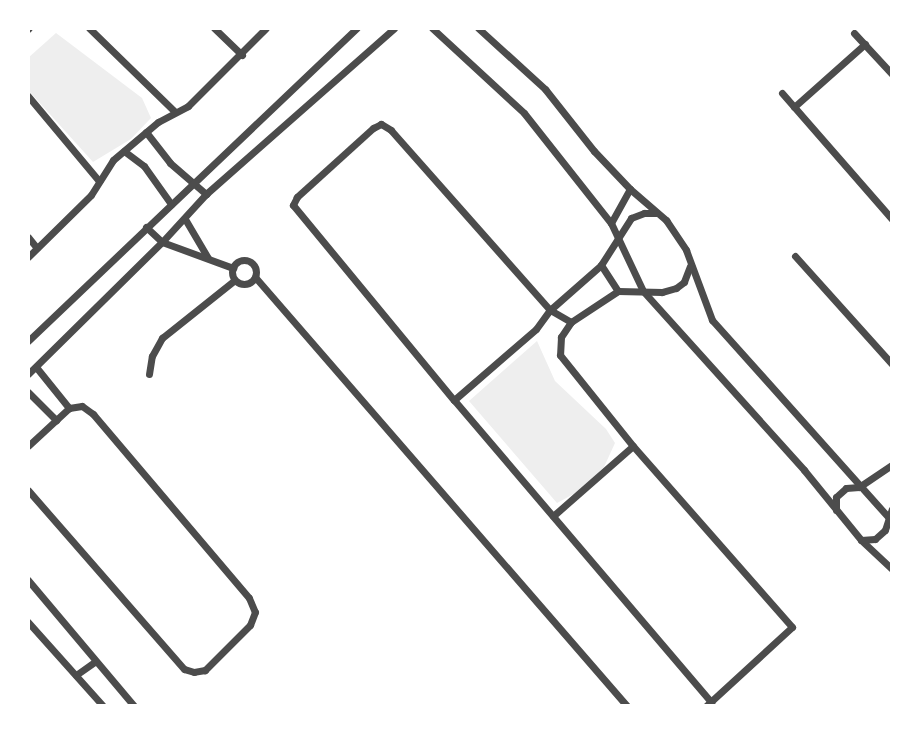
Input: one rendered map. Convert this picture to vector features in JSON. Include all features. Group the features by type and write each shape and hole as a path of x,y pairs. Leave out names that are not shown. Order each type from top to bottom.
{"street":[{"path":"89,28 175,112"},
{"path":"214,28 242,55"},
{"path":"28,257 91,195 124,151 146,132 188,106 242,55 266,28"},
{"path":"28,341 357,28"},
{"path":"28,374 162,242 206,194 394,28"},
{"path":"432,28 524,113 611,223 618,243 643,291 804,470 861,540 892,569"},
{"path":"478,28 545,89 594,151 666,220 686,250 712,320 859,487 891,516 885,530 875,539 861,540"},
{"path":"854,33 892,74"},
{"path":"794,107 865,44"},
{"path":"782,93 892,219"},
{"path":"28,96 99,181"},
{"path":"571,323 550,310 391,130 381,124 373,128 297,197 293,205 708,704 792,627 633,446 560,355 561,337 571,323 618,291 662,292 676,288 684,282 691,266"},
{"path":"146,132 170,163 206,194"},
{"path":"124,151 144,166 171,204"},
{"path":"611,223 630,188"},
{"path":"454,400 536,329 550,310 601,265 618,243 631,218 644,212 658,213"},
{"path":"184,219 208,258"},
{"path":"146,227 162,242 233,268"},
{"path":"28,237 37,248"},
{"path":"795,256 892,364"},
{"path":"246,261 256,269 255,277 246,284 235,280 233,268 238,262 246,261"},
{"path":"601,265 618,291"},
{"path":"255,277 627,706"},
{"path":"149,374 152,356 162,338 235,280"},
{"path":"36,367 69,408"},
{"path":"28,392 56,420"},
{"path":"28,446 69,408 82,406 93,414 249,598 255,612 250,625 205,670 194,672 184,669 28,490"},
{"path":"553,516 633,446"},
{"path":"836,511 836,497 846,488 859,487 892,465"},
{"path":"28,580 134,706"},
{"path":"28,622 103,706"},
{"path":"76,675 96,661"}],"shaded area":[{"path":"56,33 142,98 151,118 131,139 93,162 28,90 28,58"},
{"path":"537,341 555,381 606,429 615,443 604,467 581,490 557,503 469,401"}]}
